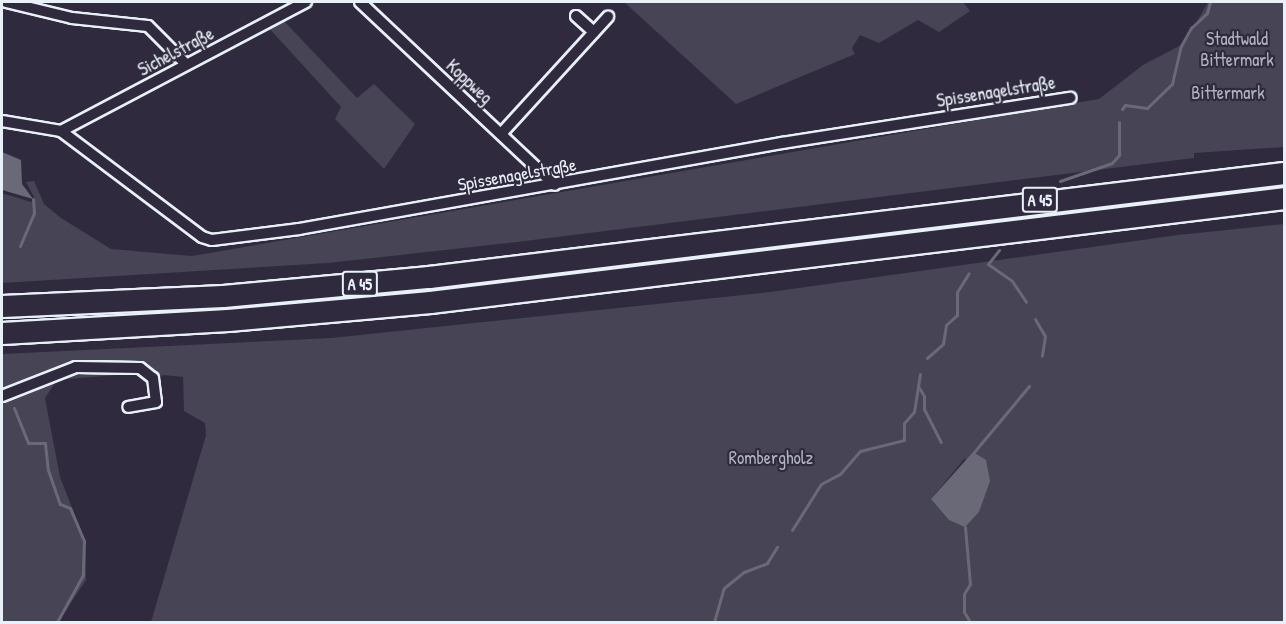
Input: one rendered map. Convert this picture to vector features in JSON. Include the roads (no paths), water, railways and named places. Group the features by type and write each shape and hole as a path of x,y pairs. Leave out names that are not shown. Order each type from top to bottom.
{"highway":[{"name":"A 45","path":"2,306 211,297 372,283 1284,173"},
{"name":"A 45","path":"2,333 311,314 1284,198"}],"street":[{"path":"6,2 72,18 148,26 186,64"},
{"name":"Sichelstraße","path":"61,131 306,2"},
{"name":"Koppweg","path":"360,2 555,185"},
{"path":"576,16 594,32"},
{"path":"501,134 608,17"},
{"name":"Spissenagelstraße","path":"2,121 61,131 202,237 212,240 555,185 782,143 1071,98"},
{"path":"2,396 76,367 140,368 153,378 156,402 128,407"}],"water":[{"path":"2,152 21,160 22,184 33,199 2,190"},
{"path":"973,452 986,460 990,481 979,512 965,527 949,520 931,499"}],"waterway":[{"path":"1122,109 1125,105 1147,108 1172,84 1181,46 1191,28 1207,13 1210,2"},
{"path":"1060,181 1112,163 1119,155 1119,122"},
{"path":"20,246 34,213 33,199"},
{"path":"999,250 988,264 1012,281 1026,302"},
{"path":"927,358 943,344 946,325 957,315 957,292 969,273"},
{"path":"1035,319 1045,336 1042,356"},
{"path":"920,374 918,386 924,396 924,409 941,442"},
{"path":"792,530 821,484 840,474 860,451 904,440 904,423 914,412 918,386"},
{"path":"974,452 1029,386"},
{"path":"14,408 28,443 45,443 48,470 60,504 70,508 84,541 83,575 57,622"},
{"path":"965,527 970,584 964,594 964,612 970,622"},
{"path":"714,622 724,588 744,572 767,563 777,547"}],"park label":[{"name":"Stadtwald Bittermark","path":"1237,50"},
{"name":"Bittermark","path":"1228,93"},
{"name":"Rombergholz","path":"771,458"}]}
